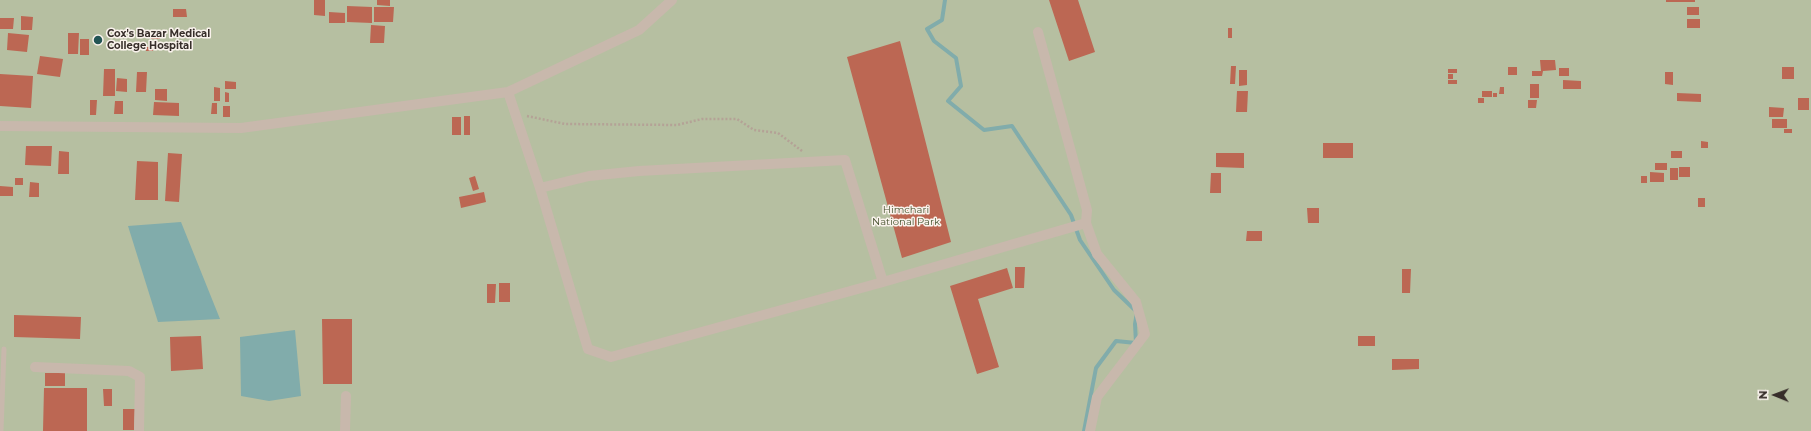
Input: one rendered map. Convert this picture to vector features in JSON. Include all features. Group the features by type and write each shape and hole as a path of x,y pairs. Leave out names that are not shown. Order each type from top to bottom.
{"street":[{"path":"0,126 241,128 508,92 639,30 672,0"},
{"path":"1038,32 1087,210 1086,223 1097,254 1136,302 1145,334 1097,397 1090,431"},
{"path":"508,92 540,188 588,348 611,357 883,282 1086,223"},
{"path":"540,188 589,176 639,171 845,160 883,282"},
{"path":"35,367 129,371 140,377 140,431"},
{"path":"345,431 346,396"}],"lane":[{"path":"1,431 4,349"}],"path":[{"path":"515,113 565,124 677,125 702,119 737,119 754,130 778,133 816,162"}],"green space":[{"name":"Himchari National Park","path":"0,0 1811,0 1811,431 0,431"}],"water":[{"path":"181,222 220,319 158,322 128,226"},
{"path":"295,330 301,396 269,401 241,396 240,337"}],"building":[{"path":"314,0 325,0 325,16 314,15"},
{"path":"377,0 390,0 390,6 377,5"},
{"path":"1049,0 1078,0 1095,52 1069,61"},
{"path":"1666,0 1695,0 1695,2 1666,2"},
{"path":"347,6 372,7 372,23 347,22"},
{"path":"374,7 394,7 393,22 374,22"},
{"path":"1687,7 1699,7 1699,15 1687,15"},
{"path":"173,9 186,9 187,17 173,17"},
{"path":"329,12 345,13 345,23 329,23"},
{"path":"21,16 33,17 32,30 21,30"},
{"path":"0,18 14,18 13,29 0,29"},
{"path":"1687,19 1700,19 1700,28 1687,28"},
{"path":"371,25 385,26 384,43 370,43"},
{"path":"1228,28 1232,28 1232,38 1228,38"},
{"path":"8,33 29,35 27,52 7,50"},
{"path":"68,33 79,33 78,54 68,54"},
{"path":"151,34 160,34 160,39 151,39"},
{"path":"80,39 89,39 89,55 80,55"},
{"path":"900,41 951,242 902,258 847,57"},
{"path":"146,47 153,47 153,51 146,51"},
{"path":"40,56 63,59 60,77 37,74"},
{"path":"1540,60 1555,60 1556,70 1543,71 1542,76 1532,76 1532,71 1541,71"},
{"path":"1231,66 1236,66 1235,84 1230,84"},
{"path":"1508,67 1517,67 1517,75 1508,75"},
{"path":"1782,67 1794,67 1794,79 1782,79"},
{"path":"1559,68 1569,68 1569,76 1559,76"},
{"path":"104,69 115,69 115,96 103,96"},
{"path":"1448,69 1457,69 1457,73 1448,73"},
{"path":"1239,70 1247,70 1247,85 1239,86"},
{"path":"137,72 147,72 146,92 136,92"},
{"path":"1665,72 1673,72 1673,85 1665,84"},
{"path":"0,74 33,76 31,108 0,106"},
{"path":"1448,74 1453,74 1453,79 1448,79"},
{"path":"117,78 127,79 127,92 116,91"},
{"path":"1448,80 1457,80 1457,84 1448,84"},
{"path":"1563,80 1581,81 1581,89 1563,89"},
{"path":"225,81 236,82 236,89 225,89"},
{"path":"1530,84 1539,84 1539,98 1530,98"},
{"path":"214,87 220,88 220,101 214,101"},
{"path":"1500,87 1504,87 1504,94 1499,94"},
{"path":"155,89 167,89 167,101 155,100"},
{"path":"1237,91 1248,91 1247,112 1236,112"},
{"path":"1482,91 1492,91 1492,97 1482,97"},
{"path":"225,92 229,93 229,102 225,102"},
{"path":"1493,93 1497,93 1497,97 1493,97"},
{"path":"1677,93 1701,94 1701,102 1677,101"},
{"path":"1478,98 1484,98 1484,103 1478,103"},
{"path":"1798,98 1809,98 1809,110 1798,110"},
{"path":"90,100 97,100 96,115 90,115"},
{"path":"1528,100 1537,100 1536,108 1528,108"},
{"path":"115,101 123,101 123,114 114,114"},
{"path":"154,102 179,103 179,116 153,115"},
{"path":"212,103 217,103 217,114 211,114"},
{"path":"223,106 230,106 230,117 223,117"},
{"path":"1769,107 1784,108 1783,117 1769,117"},
{"path":"464,116 470,116 470,135 464,135"},
{"path":"452,117 461,117 461,135 452,135"},
{"path":"1772,119 1787,119 1787,128 1772,128"},
{"path":"1784,129 1792,129 1792,133 1784,133"},
{"path":"1701,141 1708,142 1708,148 1701,148"},
{"path":"1323,143 1353,143 1353,158 1323,158"},
{"path":"26,146 52,146 51,166 25,165"},
{"path":"59,151 69,152 69,174 58,174"},
{"path":"1671,151 1682,151 1682,158 1671,158"},
{"path":"168,153 182,154 179,202 165,201"},
{"path":"1216,153 1244,153 1244,168 1216,167"},
{"path":"137,161 158,162 158,200 135,200"},
{"path":"1655,163 1667,163 1667,170 1655,170"},
{"path":"1679,167 1690,167 1690,177 1679,177"},
{"path":"1670,168 1678,168 1678,180 1670,180"},
{"path":"1650,172 1664,173 1664,182 1650,182"},
{"path":"1211,173 1221,173 1221,193 1210,193"},
{"path":"475,176 479,189 473,191 469,178"},
{"path":"1641,176 1647,176 1647,183 1641,183"},
{"path":"15,178 23,178 23,185 15,185"},
{"path":"30,182 39,183 39,197 29,197"},
{"path":"0,186 13,187 13,196 0,196"},
{"path":"484,192 486,202 461,208 459,197"},
{"path":"1698,198 1705,198 1705,207 1698,207"},
{"path":"1307,208 1319,208 1319,223 1308,223"},
{"path":"1247,231 1262,231 1262,241 1246,241"},
{"path":"1015,267 1025,267 1024,288 1015,288"},
{"path":"1007,268 1013,288 978,299 999,367 977,374 950,286"},
{"path":"1402,269 1411,269 1410,293 1402,293"},
{"path":"499,283 510,283 510,302 499,302"},
{"path":"487,284 496,284 495,303 487,303"},
{"path":"14,315 81,317 80,339 14,337"},
{"path":"322,319 352,319 352,384 323,384"},
{"path":"201,336 203,369 171,371 170,337"},
{"path":"1358,336 1375,336 1375,346 1358,346"},
{"path":"1392,359 1419,359 1419,369 1392,370"},
{"path":"45,373 65,373 65,386 45,386"},
{"path":"44,388 87,388 87,431 43,431"},
{"path":"103,389 112,389 112,406 104,406"},
{"path":"123,409 135,409 134,430 123,430"}],"waterway":[{"path":"945,0 942,20 927,29 934,41 956,58 961,86 948,101 984,130 1012,126 1071,215 1080,240 1114,290 1137,312 1135,324 1136,343 1116,341 1096,368 1084,431"}],"place":[{"name":"Cox's Bazar Medical College Hospital","path":"98,40"}]}
